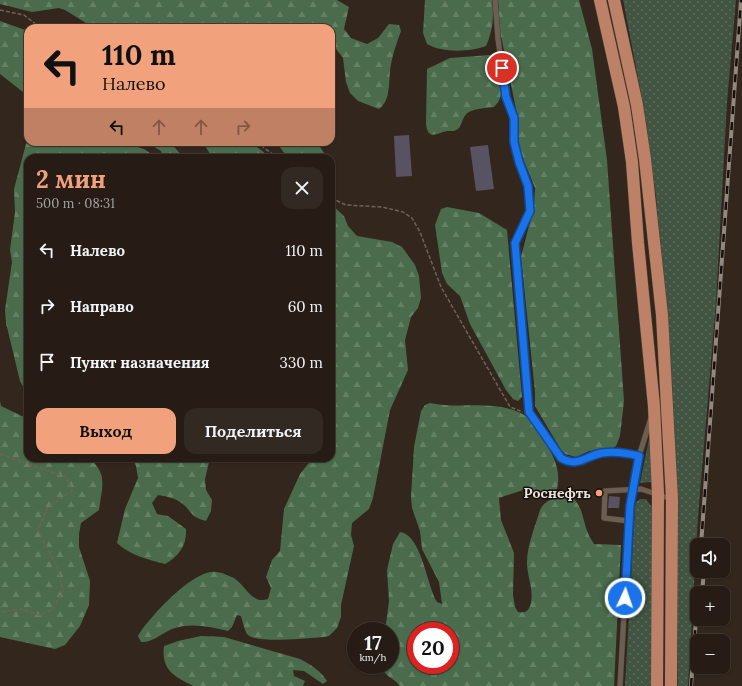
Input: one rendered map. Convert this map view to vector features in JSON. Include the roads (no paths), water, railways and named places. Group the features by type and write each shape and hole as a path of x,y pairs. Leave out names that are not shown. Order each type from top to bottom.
{"main road":[{"path":"600,0 624,107 632,162 638,243 654,406 658,494 657,686"},
{"path":"614,0 627,51 645,159 662,315 672,499 671,686"},
{"path":"654,406 668,405"}],"lane":[{"path":"495,0 498,39 506,97 514,118 514,142 519,162 528,186 530,211 515,243 529,412 561,458 568,462 576,462 600,454 615,452 639,456"},
{"path":"620,686 629,521 639,456 654,406"},
{"path":"629,521 604,518 605,491 633,489 649,490 672,499"}],"railway":[{"path":"702,538 741,0"},
{"path":"703,578 703,586"},
{"path":"691,686 696,626"}],"place":[{"name":"Роснефть","path":"599,493"}]}
